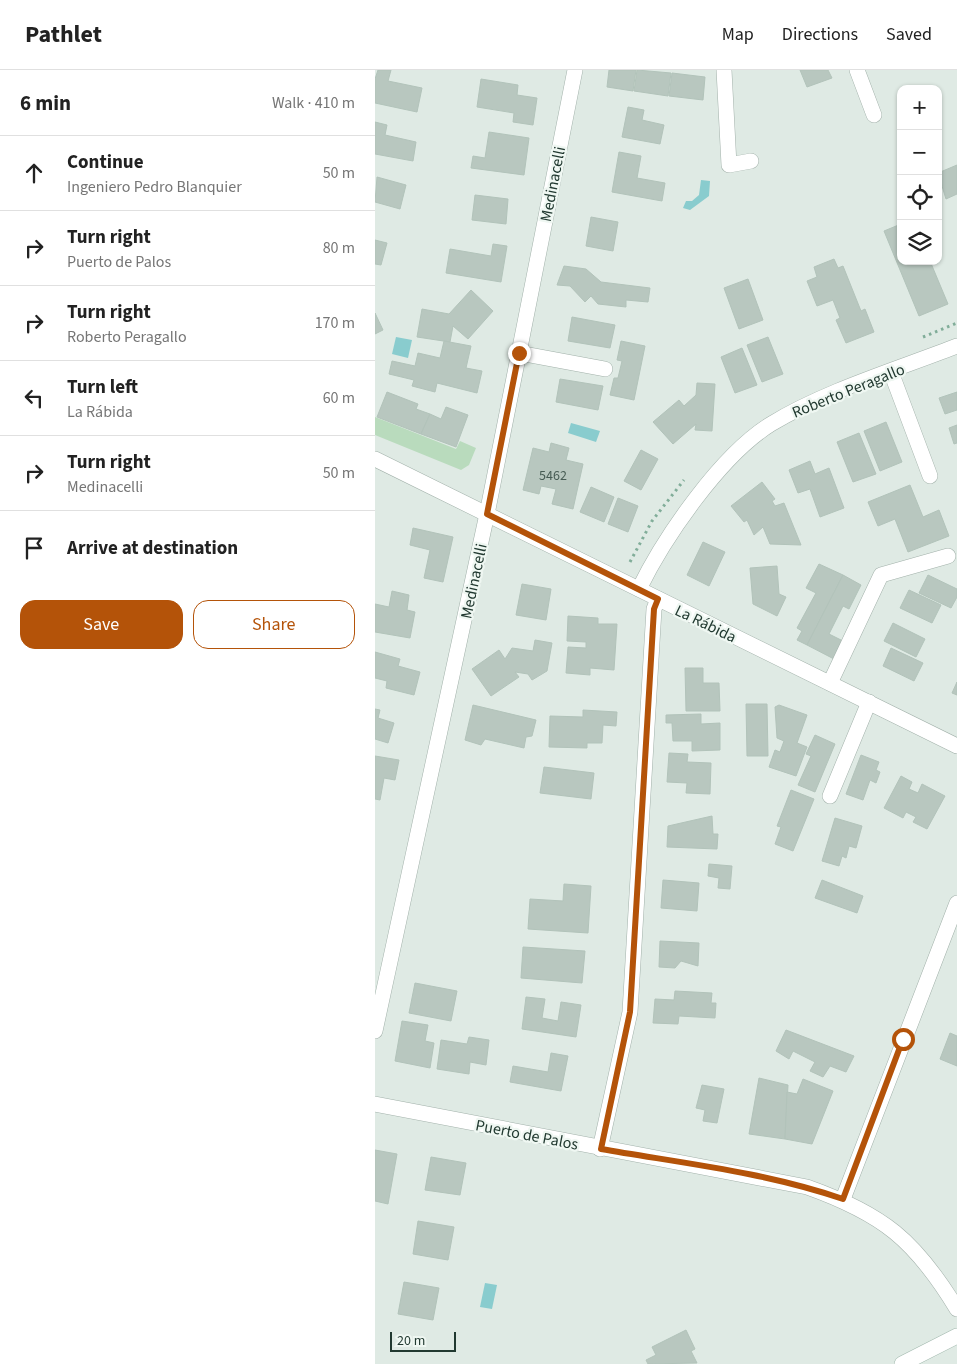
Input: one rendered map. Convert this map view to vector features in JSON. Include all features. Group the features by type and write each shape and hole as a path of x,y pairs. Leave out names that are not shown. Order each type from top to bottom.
{"street":[{"name":"Medinacelli","path":"375,1031 487,514 575,70"},
{"path":"723,70 729,165 751,161"},
{"path":"857,70 874,114"},
{"name":"Roberto Peragallo","path":"639,589 668,540 714,476 750,439 769,425 810,403 957,346"},
{"path":"519,353 605,369"},
{"path":"891,372 930,476"},
{"name":"La Rábida","path":"375,459 957,746"},
{"path":"830,683 881,576 948,556"},
{"path":"601,1149 630,1012 654,609 658,599"},
{"path":"830,796 869,702"},
{"path":"843,1199 957,903"},
{"name":"Puerto de Palos","path":"375,1104 601,1149 739,1172 807,1187 843,1199 880,1219 910,1244 935,1273 957,1309"},
{"path":"902,1364 957,1336"}],"green space":[{"path":"375,417 456,449 460,441 476,448 469,465 461,470 375,435"}],"water":[{"path":"701,180 710,181 709,196 690,210 683,208 686,201 692,201 699,195"},
{"path":"396,337 412,340 408,358 392,354"},
{"path":"571,423 600,431 596,442 568,433"},
{"path":"485,1283 497,1285 492,1309 480,1307"}],"building":[{"path":"378,70 391,70 388,81 422,88 417,112 375,103 375,79"},
{"path":"609,70 636,70 633,91 607,87"},
{"path":"637,70 671,73 668,96 634,91"},
{"path":"800,70 828,70 832,78 807,87"},
{"path":"672,73 705,77 703,100 669,96"},
{"path":"481,79 518,85 517,95 537,98 533,125 513,122 514,113 477,107"},
{"path":"628,107 644,110 642,120 664,125 660,144 622,137"},
{"path":"375,122 387,125 385,135 416,142 413,161 375,154"},
{"path":"489,132 529,138 524,175 471,168 473,156 485,158"},
{"path":"619,152 641,156 637,178 665,183 662,201 612,192"},
{"path":"957,165 957,194 946,199 942,186 942,171"},
{"path":"377,177 406,185 400,209 375,202"},
{"path":"475,195 508,199 506,224 472,220"},
{"path":"591,217 618,222 613,251 586,246"},
{"path":"897,226 897,263 884,231"},
{"path":"375,240 387,243 381,265 375,264"},
{"path":"493,244 507,246 501,282 446,273 450,249 491,256"},
{"path":"834,259 838,268 843,266 861,311 865,309 874,332 846,343 836,320 840,318 833,300 817,306 807,281 817,277 814,267"},
{"path":"898,265 932,265 948,304 919,316"},
{"path":"564,266 586,269 601,282 650,288 648,302 626,300 626,307 598,304 591,296 585,302 570,286 557,285"},
{"path":"748,279 763,320 739,329 724,288"},
{"path":"471,290 493,311 468,339 453,326 450,342 417,337 422,309 449,314"},
{"path":"375,313 383,330 375,334"},
{"path":"572,317 615,325 610,348 568,341"},
{"path":"768,337 783,374 762,382 747,345"},
{"path":"444,341 471,346 466,368 482,371 477,393 437,383 435,392 412,386 414,380 389,374 392,361 415,366 418,353 440,358"},
{"path":"621,341 645,346 634,400 610,395 614,378 618,378 622,361 617,360"},
{"path":"742,348 757,385 735,393 721,357"},
{"path":"560,379 603,386 598,410 556,402"},
{"path":"697,383 715,384 712,431 695,430 696,424 673,444 653,422 679,400 684,406 696,395"},
{"path":"387,392 418,404 416,409 430,414 421,434 377,417"},
{"path":"957,392 957,410 945,414 939,398"},
{"path":"446,407 468,415 456,447 421,434 430,414 441,419"},
{"path":"886,422 902,462 880,471 864,431"},
{"path":"957,425 957,443 954,444 949,428"},
{"path":"859,433 876,474 853,482 837,442"},
{"path":"551,443 569,448 566,460 583,464 573,509 552,504 556,489 541,486 539,494 523,490 533,448 549,452"},
{"path":"641,450 658,459 641,490 624,481"},
{"path":"810,461 815,474 829,468 844,508 820,517 810,489 798,493 789,470"},
{"path":"762,482 775,499 772,501 775,506 784,503 801,545 770,544 763,527 754,535 747,520 744,522 731,506"},
{"path":"910,485 923,517 939,510 949,536 908,552 895,519 878,526 868,502"},
{"path":"591,487 614,497 604,522 580,512"},
{"path":"618,498 638,506 628,532 608,524"},
{"path":"413,528 453,537 443,582 424,578 430,550 410,545"},
{"path":"703,542 725,552 709,586 687,575"},
{"path":"819,564 843,575 807,645 797,640 802,631 797,628 816,593 806,588"},
{"path":"777,566 779,594 786,597 777,616 753,604 750,568"},
{"path":"843,575 861,585 849,609 843,606 829,634 843,641 834,659 807,645"},
{"path":"928,575 957,589 957,597 951,608 919,593"},
{"path":"522,584 551,589 546,620 516,615"},
{"path":"909,590 941,605 932,623 900,608"},
{"path":"392,591 409,595 407,610 415,612 410,638 375,632 375,604 389,607"},
{"path":"568,616 598,618 598,624 617,624 614,670 590,668 590,675 566,673 568,647 586,648 586,642 567,641"},
{"path":"893,623 925,639 916,657 884,641"},
{"path":"535,640 552,643 547,671 532,680 528,674 515,672 519,677 491,696 472,669 499,650 505,659 512,648 533,651"},
{"path":"891,648 923,663 914,681 883,666"},
{"path":"375,652 400,659 398,666 420,672 414,695 386,688 387,681 375,678"},
{"path":"685,668 703,668 703,683 719,683 720,711 686,711"},
{"path":"957,682 957,695 952,693"},
{"path":"746,704 767,704 768,756 747,756"},
{"path":"473,705 536,720 532,736 526,737 524,748 485,739 481,745 465,740"},
{"path":"779,705 807,715 797,743 807,747 796,776 769,767 775,750 780,752 784,741 777,738 775,707"},
{"path":"375,709 380,710 378,718 394,723 388,743 375,739"},
{"path":"583,710 617,712 616,726 603,725 602,743 587,743 587,748 549,747 550,716 583,717"},
{"path":"701,714 701,724 720,723 720,750 692,751 692,741 673,741 672,723 666,723 666,715"},
{"path":"815,735 835,744 815,792 798,785 811,756 806,754"},
{"path":"669,753 688,754 687,762 711,763 710,794 686,793 687,783 667,782"},
{"path":"861,755 879,762 876,770 880,772 876,783 870,780 863,800 846,794"},
{"path":"375,756 399,760 395,780 384,778 380,800 375,799"},
{"path":"544,767 594,773 591,799 540,793"},
{"path":"901,776 912,782 909,789 918,793 922,784 945,796 927,829 913,822 916,817 906,812 903,818 884,808"},
{"path":"791,790 814,799 793,851 775,844 781,827 777,826"},
{"path":"712,816 713,834 718,834 717,849 667,847 668,826"},
{"path":"835,818 862,826 856,848 849,846 846,858 842,856 839,866 822,861"},
{"path":"709,864 732,866 730,889 718,888 719,878 708,876"},
{"path":"663,880 699,883 697,911 661,908"},
{"path":"822,880 863,896 857,913 815,898"},
{"path":"564,884 591,886 588,933 528,929 530,899 563,901"},
{"path":"660,941 699,943 698,966 681,961 675,968 659,967"},
{"path":"523,947 585,951 582,983 521,978"},
{"path":"415,983 457,991 451,1021 409,1013"},
{"path":"675,991 712,993 711,1003 716,1003 715,1018 679,1016 678,1024 653,1023 655,999 674,1000"},
{"path":"526,997 545,999 542,1018 558,1021 561,1002 581,1005 576,1037 522,1029"},
{"path":"402,1021 428,1025 425,1041 434,1043 430,1068 395,1061"},
{"path":"786,1030 854,1056 846,1072 830,1066 823,1077 810,1071 815,1062 793,1051 789,1059 776,1051"},
{"path":"950,1033 957,1036 957,1066 940,1059"},
{"path":"469,1037 489,1040 486,1065 470,1062 469,1074 437,1069 441,1040 467,1044"},
{"path":"551,1053 568,1056 561,1091 510,1082 513,1066 548,1072"},
{"path":"759,1078 788,1085 785,1139 749,1134"},
{"path":"803,1079 833,1091 812,1144 785,1139 787,1092 797,1094"},
{"path":"702,1085 724,1089 717,1123 703,1121 705,1110 696,1108"},
{"path":"375,1150 397,1154 388,1204 375,1201"},
{"path":"431,1157 466,1163 460,1195 425,1190"},
{"path":"418,1221 454,1227 448,1260 413,1254"},
{"path":"404,1282 439,1288 433,1320 398,1314"},
{"path":"686,1330 695,1349 691,1351 697,1363 648,1364 646,1360 656,1355 652,1347"}],"route":[{"path":"519,353 487,514 658,599 654,609 630,1012 601,1149 739,1172 807,1187 843,1199 903,1039"}]}
